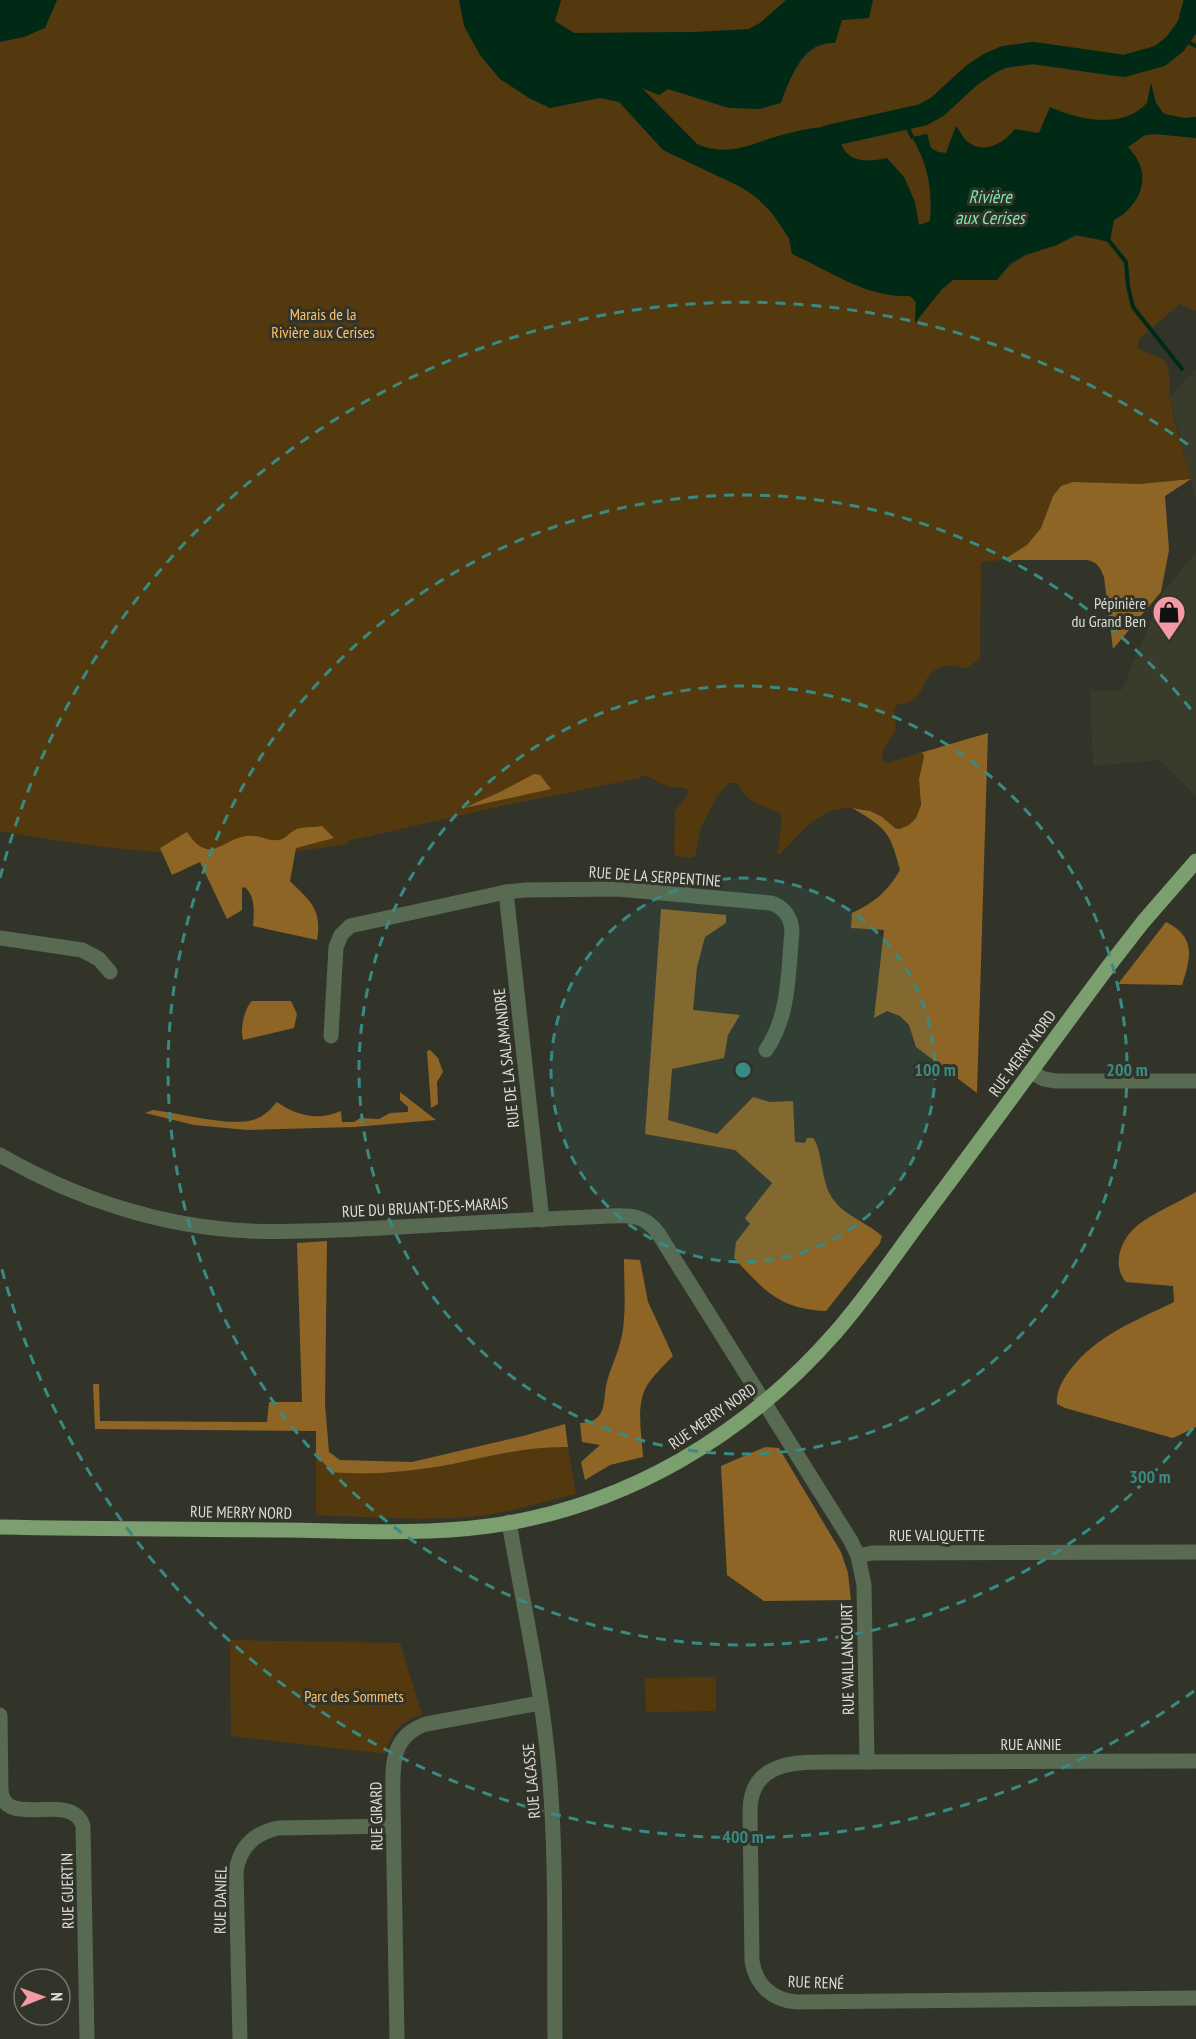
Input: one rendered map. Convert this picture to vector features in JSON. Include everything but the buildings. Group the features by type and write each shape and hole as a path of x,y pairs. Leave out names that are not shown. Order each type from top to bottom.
{"main road":[{"name":"RUE MERRY NORD","path":"0,1527 389,1531 467,1528 508,1522 584,1504 656,1474 716,1439 765,1403 813,1357 857,1307 1143,922 1196,861"}],"street":[{"name":"RUE DE LA SERPENTINE","path":"332,1036 336,947 345,930 356,924 506,892 618,889 765,902 780,907 790,920 792,931 785,1004 780,1024 766,1050"},
{"name":"RUE DE LA SALAMANDRE","path":"506,892 542,1220"},
{"path":"0,938 82,950 99,959 110,972"},
{"path":"1030,1072 1044,1079 1056,1081 1196,1082"},
{"name":"RUE DU BRUANT-DES-MARAIS","path":"0,1155 42,1178 104,1203 163,1220 216,1228 250,1231 305,1231 632,1216 646,1221 658,1233 765,1403"},
{"path":"765,1403 851,1540 858,1556"},
{"name":"RUE LACASSE","path":"508,1522 540,1703 552,1798 555,2039"},
{"name":"RUE VALIQUETTE","path":"858,1556 872,1553 1196,1552"},
{"name":"RUE VAILLANCOURT","path":"858,1556 864,1585 867,1762"},
{"name":"RUE GIRARD","path":"397,2039 393,1826 394,1758 397,1748 409,1733 426,1724 540,1703"},
{"name":"RUE GUERTIN","path":"0,1715 2,1796 8,1806 19,1809 70,1811 79,1816 85,1832 87,2039"},
{"name":"RUE ANNIE","path":"867,1762 1196,1761"},
{"name":"RUE RENÉ","path":"867,1762 823,1762 780,1766 760,1778 752,1792 750,1810 752,1961 757,1979 770,1994 796,2002 1196,1998"},
{"name":"RUE DANIEL","path":"240,2039 236,1881 238,1862 246,1845 260,1833 278,1828 393,1826"}],"shaded area":[{"path":"1196,369 1196,500 1170,397"},
{"path":"1191,479 1165,496 1169,550 1161,592 1113,649 1104,577 1096,564 1088,560 1003,560 1027,545 1041,528 1053,496 1061,486 1073,482 1140,484"},
{"name":"Pépinière du Grand Ben","path":"1196,552 1196,796 1159,760 1093,766 1090,691 1122,690 1163,592"},
{"path":"988,733 977,1093 916,1047 909,1025 900,1016 887,1011 874,1018 884,930 851,928 852,913 880,896 900,870 893,847 885,832 852,808 870,811 895,828 900,829 909,825 916,818 921,805 919,779 924,756 920,753"},
{"path":"534,774 540,775 551,789 464,808 500,792"},
{"path":"322,826 334,838 296,848 290,881 309,901 316,913 317,940 253,926 253,900 245,887 242,888 242,910 227,919 200,862 172,875 160,848 187,832 203,848 210,849 247,836 279,840 298,829"},
{"path":"661,909 726,915 726,923 705,937 697,967 693,1010 740,1015 728,1035 724,1058 672,1069 668,1120 717,1134 753,1097 770,1102 793,1101 795,1142 805,1143 807,1138 813,1138 831,1196 847,1213 882,1236 880,1243 826,1311 784,1302 754,1280 734,1258 736,1242 750,1224 745,1218 772,1183 735,1150 645,1134"},
{"path":"1166,922 1176,928 1187,941 1189,957 1182,985 1118,984"},
{"path":"252,1001 291,1001 297,1014 294,1028 243,1040 243,1019"},
{"path":"430,1050 438,1058 443,1072 437,1082 438,1104 431,1108 427,1051"},
{"path":"400,1092 436,1120 355,1127 247,1130 194,1125 145,1113 153,1110 220,1121 246,1121 262,1116 277,1102 292,1111 308,1116 324,1116 341,1111 342,1122 354,1122 360,1118 379,1119 390,1113 408,1112 408,1107 400,1100"},
{"path":"1196,1192 1196,1427 1173,1438 1057,1404 1064,1378 1092,1347 1118,1330 1174,1302 1173,1286 1126,1282 1119,1268 1120,1252 1127,1237 1138,1225"},
{"path":"327,1241 325,1404 329,1452 340,1460 412,1462 565,1424 568,1447 524,1450 408,1471 347,1473 332,1472 316,1455 316,1431 95,1429 93,1384 99,1384 100,1421 267,1422 269,1402 302,1402 297,1243"},
{"path":"624,1259 640,1260 648,1302 673,1356 650,1381 642,1398 640,1418 643,1457 610,1465 585,1480 581,1462 600,1445 582,1442 580,1423 590,1422 601,1414 603,1408 608,1378 623,1329"},
{"path":"765,1447 779,1448 841,1552 848,1573 851,1600 764,1601 727,1575 721,1466"}],"green space":[{"name":"Marais de la Rivière aux Cerises","path":"0,0 492,0 586,59 663,150 741,187 757,198 772,213 789,239 792,254 849,282 878,293 910,296 916,301 915,322 942,289 953,280 997,280 1023,257 1124,215 1142,174 1137,159 1128,147 1145,135 1196,138 1196,311 1180,304 1140,338 1137,347 1163,359 1167,366 1174,416 1191,479 1140,484 1073,482 1053,496 1041,528 1027,545 1003,560 981,562 980,658 966,669 942,666 929,676 916,697 896,705 894,709 896,729 883,750 884,762 889,763 924,753 919,778 919,809 915,818 906,827 898,828 866,810 840,809 820,816 780,854 777,854 782,822 780,813 752,801 736,783 729,783 717,796 701,827 695,856 691,858 676,856 674,853 675,811 688,790 664,785 641,776 348,841 348,844 305,850 261,853 174,853 86,845 0,831"},
{"path":"561,0 786,0 760,23 749,29 574,33 554,21"},
{"path":"873,0 1196,0 1196,117 1185,118 1164,114 1156,103 1151,85 1147,103 1125,117 1113,120 1087,119 1050,107 1039,134 1015,130 993,146 974,146 956,126 946,153 938,152 912,138 922,158 928,178 930,199 930,221 919,226 909,189 887,158 859,160 848,154 844,148 841,141 855,129 782,135 748,147 726,150 709,149 697,144 640,87 659,95 668,89 729,108 787,85 805,56 818,47 835,42 842,20"},
{"path":"550,1446 568,1447 576,1494 482,1516 411,1519 316,1515 316,1455 332,1472 378,1473 423,1468"},
{"name":"Parc des Sommets","path":"230,1640 400,1643 422,1715 408,1720 398,1728 390,1740 386,1754 231,1736"},
{"path":"716,1677 716,1711 646,1712 645,1678"}],"water":[{"path":"0,0 57,0 45,28 24,37 0,42"},
{"name":"Rivière aux Cerises","path":"459,0 561,0 555,21 574,33 749,29 760,23 786,0 873,0 869,18 842,20 835,43 820,45 807,53 793,73 781,103 759,109 729,108 668,89 659,95 642,88 697,144 709,148 720,150 741,148 810,129 837,127 856,129 841,141 843,148 847,154 859,160 887,158 904,177 915,202 919,225 930,221 931,199 926,167 912,137 927,134 931,148 946,153 956,126 974,146 993,146 1000,143 1015,129 1039,133 1050,107 1087,119 1113,120 1137,111 1147,103 1151,83 1156,103 1164,114 1185,118 1196,117 1196,138 1145,135 1128,147 1141,168 1142,186 1135,202 1114,220 1110,242 1075,235 1057,245 1025,255 1010,264 997,280 953,280 942,289 915,323 916,302 910,296 878,293 849,282 792,254 789,238 772,213 757,198 741,187 663,150 619,102 600,98 550,108 529,98 500,79 480,55 464,26"}],"waterway":[{"name":"Rivière aux Cerises","path":"828,136 922,115 937,107 972,75 1004,57 1033,53 1124,66 1160,56 1175,44 1188,26 1195,0"},
{"path":"1180,38 1196,46"},
{"path":"904,119 912,137"},
{"path":"1110,242 1126,262 1133,307 1182,369"}],"place":[{"name":"Pépinière du Grand Ben","path":"1169,641"}]}
